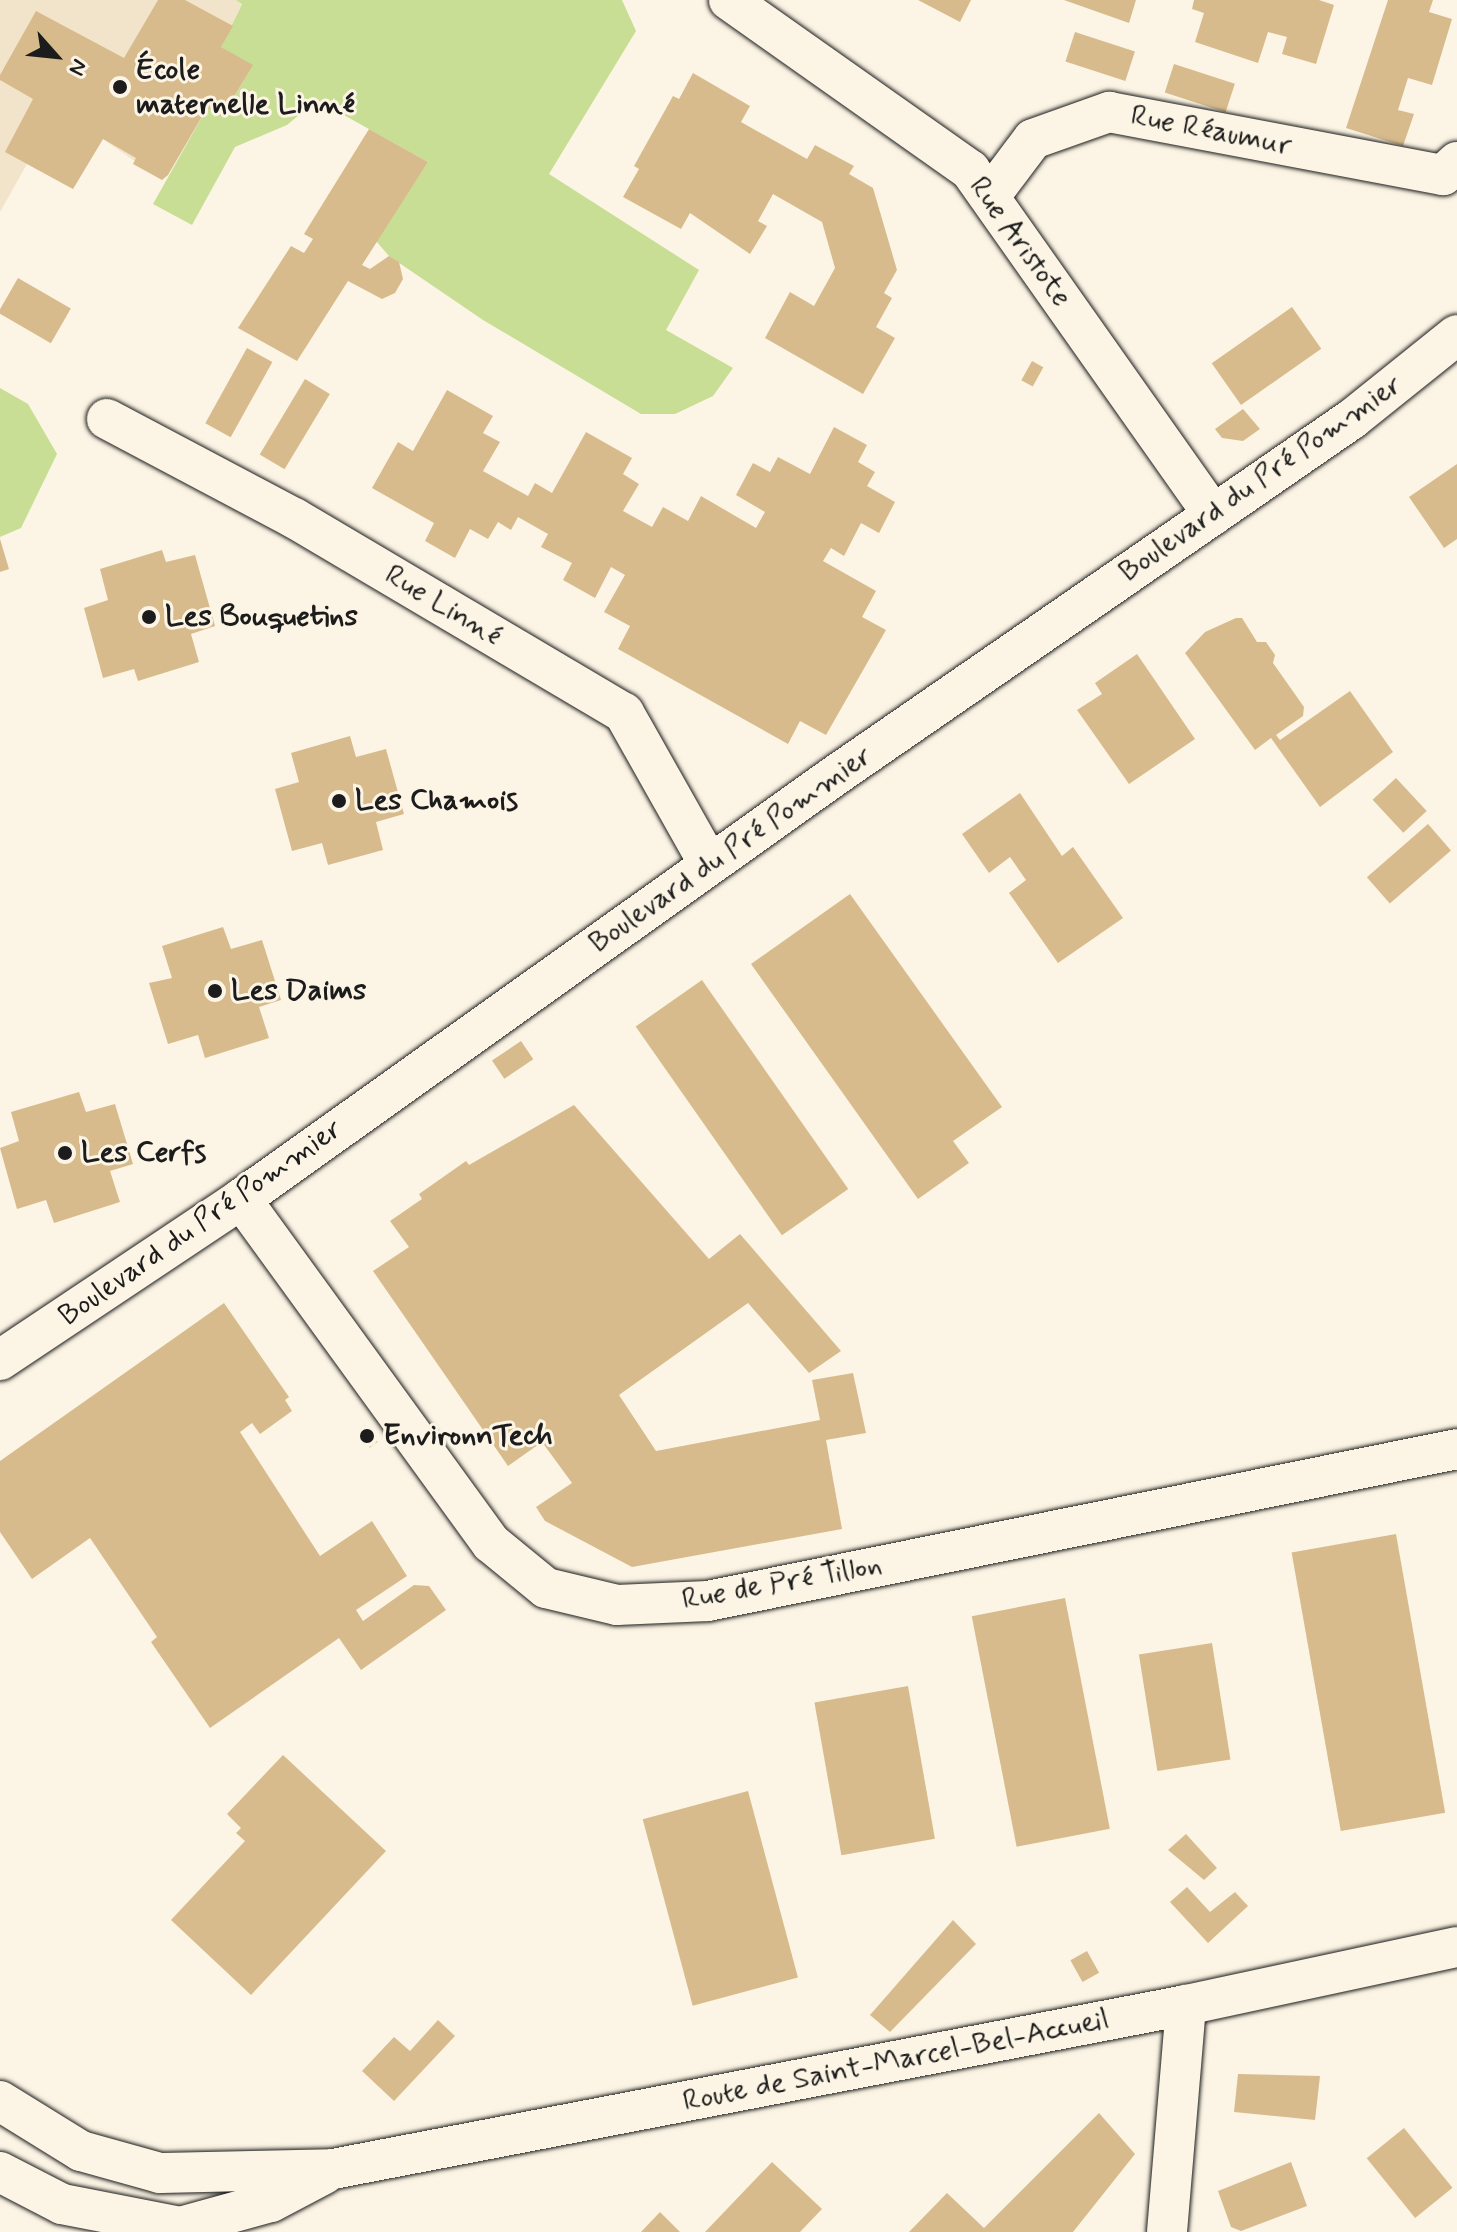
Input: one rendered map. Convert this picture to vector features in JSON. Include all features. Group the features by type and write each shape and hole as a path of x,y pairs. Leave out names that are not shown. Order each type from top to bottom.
{"street":[{"name":"Rue Aristote","path":"729,0 970,170 1213,515"},
{"name":"Rue Réaumur","path":"990,196 1033,139 1109,112 1443,175 1457,162"},
{"name":"Boulevard du Pré Pommier","path":"0,1360 241,1199 709,864 1352,419 1457,335"},
{"name":"Rue Linné","path":"107,419 294,518 624,713 709,864"},
{"name":"Rue de Pré Tillon","path":"241,1199 491,1543 546,1588 617,1605 708,1601 1457,1449"},
{"name":"Route de Saint-Marcel-Bel-Accueil","path":"0,2101 81,2151 160,2173 333,2169 1186,2005 1457,1947"},
{"path":"1167,2232 1186,2005"},
{"name":"Route de Saint-Marcel-Bel-Accueil","path":"180,2229 271,2202 333,2169"},
{"path":"0,2172 62,2204 132,2227 180,2229 160,2173"},
{"path":"132,2227 160,2173"}],"shaded area":[{"name":"École maternelle Linné","path":"0,0 236,0 242,3 221,47 253,65 222,117 206,109 162,180 103,139 73,189 27,164 0,212"}],"green space":[{"path":"236,0 622,0 636,31 549,174 699,270 666,330 733,368 713,396 675,414 641,414 483,320 389,256 376,241 428,162 317,100 287,125 235,147 192,225 153,204 207,108 223,117 252,66 221,47 242,4"},
{"path":"0,388 28,404 57,454 21,528 0,537"}],"building":[{"name":"École maternelle Linné","path":"158,0 185,0 233,26 221,47 253,65 222,117 207,108 168,175 162,180 133,164 136,158 103,139 73,189 5,152 33,99 0,80 0,75 36,11 124,58"},
{"path":"918,0 971,0 960,22"},
{"path":"1064,0 1136,0 1129,23"},
{"path":"1194,0 1319,0 1334,5 1316,64 1282,54 1287,37 1268,32 1258,63 1195,42 1204,13 1192,9"},
{"path":"1388,0 1433,0 1429,12 1452,19 1432,85 1408,78 1398,110 1414,114 1403,146 1346,128"},
{"path":"1075,32 1135,51 1125,81 1065,61"},
{"path":"1174,64 1235,84 1226,112 1165,93"},
{"path":"693,73 750,106 741,122 807,159 815,145 854,166 849,174 873,188 897,270 884,293 892,298 876,327 895,338 863,394 765,338 790,292 814,306 835,268 822,222 773,194 758,221 767,226 750,254 690,213 681,229 623,197 639,169 634,166 673,96 679,99"},
{"path":"369,129 428,162 362,265 370,269 389,256 399,262 403,279 395,293 382,299 348,281 297,361 238,328 291,246 304,253 313,239 304,234"},
{"path":"18,278 71,308 51,343 0,314"},
{"path":"1292,307 1321,349 1241,405 1212,363"},
{"path":"247,348 272,362 231,437 205,423"},
{"path":"1032,361 1043,367 1033,387 1021,380"},
{"path":"305,379 330,394 285,469 260,454"},
{"path":"447,390 493,416 483,433 500,442 483,471 528,496 535,483 552,493 586,432 632,458 623,474 639,484 623,511 652,527 663,507 688,521 701,496 756,528 765,512 736,495 753,463 770,472 778,457 810,474 834,427 867,445 858,462 875,472 867,486 895,502 879,533 861,523 844,556 831,548 823,561 876,591 862,617 886,630 826,735 800,721 788,744 618,649 630,626 604,612 625,575 611,567 595,598 563,580 572,563 541,547 548,534 518,517 511,530 498,522 488,539 470,529 455,558 425,541 434,523 372,488 398,442 413,451"},
{"path":"1243,409 1260,429 1243,441 1222,438 1215,429"},
{"path":"1457,464 1457,539 1444,548 1409,497"},
{"path":"0,539 9,569 0,572"},
{"name":"Les Bouquetins","path":"162,550 166,562 195,555 215,626 191,634 199,662 138,681 134,669 103,678 84,608 108,600 100,569"},
{"path":"1242,618 1257,642 1266,642 1275,655 1273,663 1304,707 1303,716 1276,735 1280,740 1350,691 1393,752 1320,807 1271,738 1255,750 1185,653 1205,632"},
{"path":"1137,654 1195,739 1129,784 1077,710 1102,694 1095,683"},
{"name":"Les Chamois","path":"350,736 356,757 386,749 404,814 376,822 383,850 328,865 322,843 292,851 275,789 299,782 291,753"},
{"path":"1396,778 1427,811 1403,833 1373,800"},
{"path":"1020,793 1062,856 1073,847 1123,918 1058,963 1009,893 1026,880 1010,857 989,873 962,834"},
{"path":"1428,824 1451,850 1390,904 1367,877"},
{"path":"850,894 1002,1107 953,1141 969,1163 918,1199 751,964"},
{"name":"Les Daims","path":"223,927 231,949 262,940 281,1000 259,1007 269,1038 205,1058 198,1035 168,1044 149,983 172,978 162,946"},
{"path":"702,980 848,1189 782,1235 636,1026"},
{"path":"521,1041 533,1059 504,1079 492,1061"},
{"name":"Les Cerfs","path":"79,1092 86,1112 115,1104 133,1164 110,1171 120,1202 54,1223 46,1200 17,1209 0,1148 19,1141 11,1112"},
{"path":"574,1105 709,1259 740,1234 841,1351 809,1373 748,1303 619,1395 656,1451 820,1420 812,1380 853,1373 866,1433 826,1440 842,1529 632,1567 545,1521 536,1507 572,1483 542,1442 508,1466 373,1271 409,1247 390,1221 422,1199 419,1194 466,1161 469,1165"},
{"path":"224,1303 289,1397 285,1400 292,1411 260,1434 252,1423 240,1432 320,1556 372,1521 407,1576 356,1610 363,1621 414,1585 429,1586 446,1610 361,1670 339,1638 210,1728 151,1642 157,1637 90,1538 32,1579 0,1532 0,1461"},
{"name":"EnvironnTech","path":"365,1425 378,1442 370,1448 357,1431"},
{"path":"1396,1534 1445,1813 1341,1831 1292,1552"},
{"path":"1065,1598 1110,1829 1017,1847 972,1616"},
{"path":"1212,1643 1230,1760 1157,1771 1139,1655"},
{"path":"908,1686 935,1839 841,1855 814,1702"},
{"path":"283,1755 386,1851 251,1995 171,1920 245,1841 236,1833 241,1828 227,1814"},
{"path":"748,1791 798,1977 693,2006 643,1819"},
{"path":"1186,1834 1217,1868 1204,1880 1168,1850"},
{"path":"1187,1887 1210,1912 1235,1892 1248,1906 1208,1943 1170,1902"},
{"path":"953,1920 976,1944 890,2032 870,2015"},
{"path":"1087,1951 1099,1973 1083,1982 1070,1960"},
{"path":"438,2020 455,2036 394,2101 362,2071 394,2037 410,2051"},
{"path":"1238,2074 1320,2076 1315,2120 1234,2112"},
{"path":"1099,2113 1135,2154 1073,2232 909,2232 947,2193 984,2228"},
{"path":"1404,2128 1452,2188 1415,2218 1367,2158"},
{"path":"772,2162 822,2209 800,2232 705,2232"},
{"path":"1291,2162 1307,2206 1241,2231 1231,2227 1218,2191"},
{"path":"660,2212 680,2232 641,2232"}],"place":[{"name":"École maternelle Linné","path":"120,87"},
{"name":"Les Bouquetins","path":"149,617"},
{"name":"Les Chamois","path":"339,801"},
{"name":"Les Daims","path":"215,991"},
{"name":"Les Cerfs","path":"65,1153"},
{"name":"EnvironnTech","path":"367,1436"}]}
